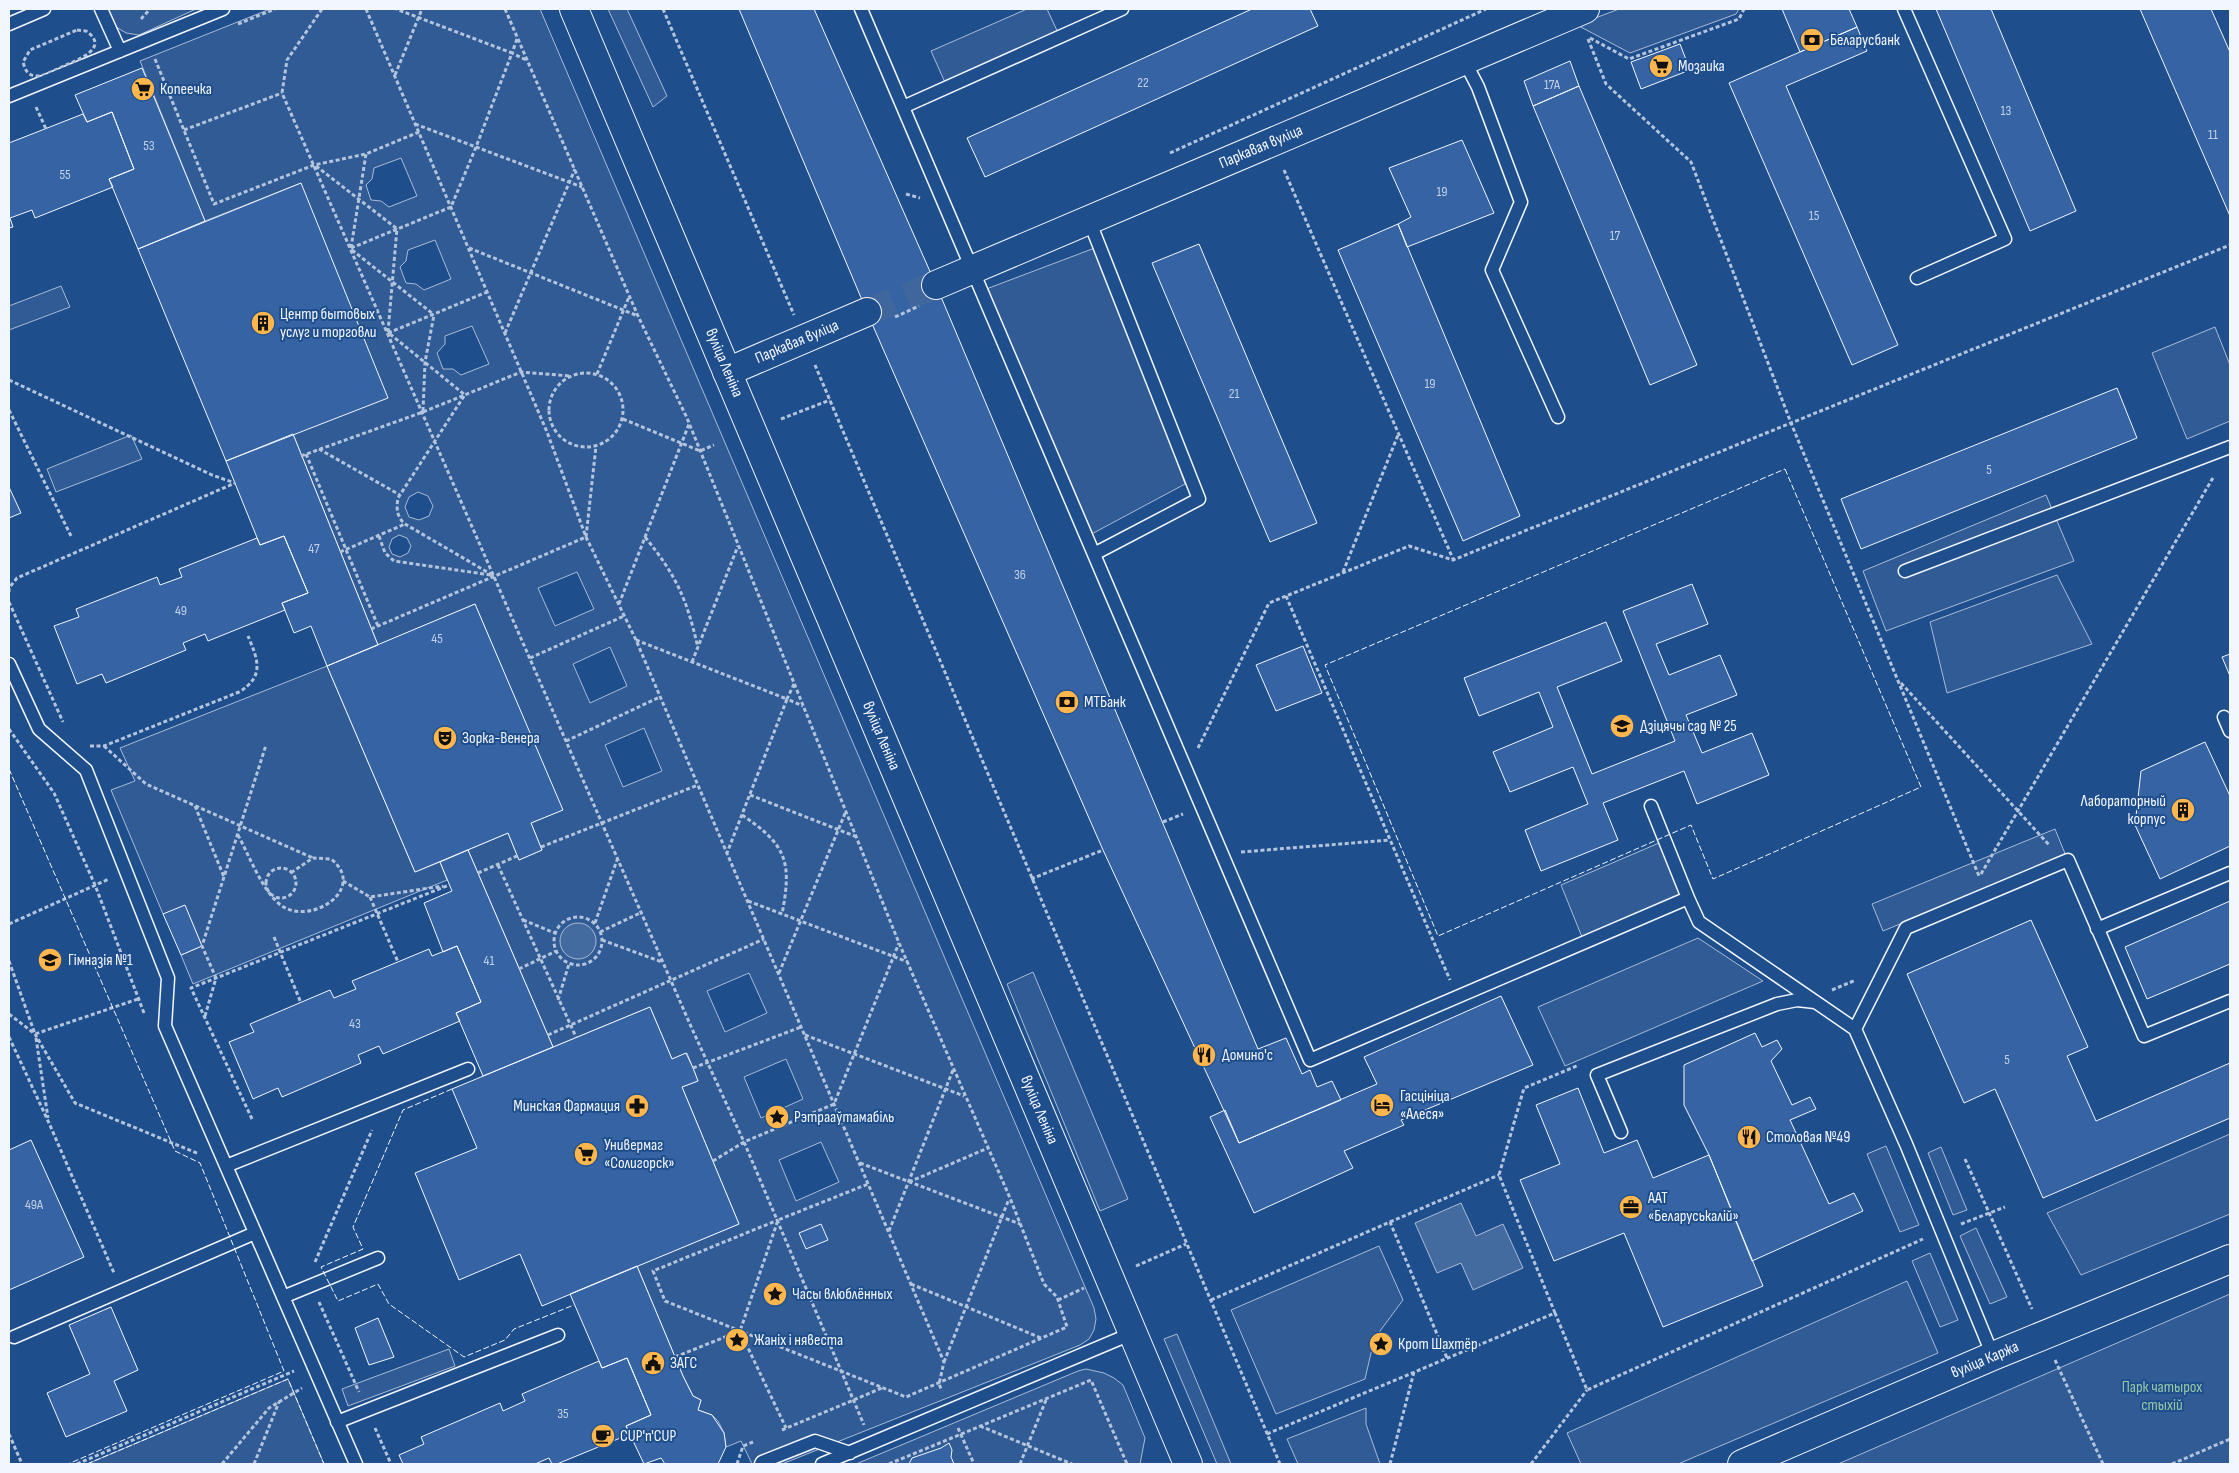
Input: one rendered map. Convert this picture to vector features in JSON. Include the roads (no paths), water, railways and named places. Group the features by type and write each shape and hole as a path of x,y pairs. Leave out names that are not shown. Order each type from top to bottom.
{"main road":[{"name":"вуліца Леніна","path":"574,9 1188,1464"},
{"name":"Паркавая вуліца","path":"936,285 1581,10"},
{"name":"Паркавая вуліца","path":"727,372 803,338 868,312"},
{"name":"вуліца Каржа","path":"1742,1464 1993,1356 2230,1259"}],"lane":[{"path":"9,24 44,9"},
{"path":"101,9 120,51"},
{"path":"9,96 223,9"},
{"path":"861,9 1310,1060 1688,898"},
{"path":"903,107 1122,9"},
{"path":"1904,9 2005,239 1917,278"},
{"path":"1464,60 1478,88 1521,202 1492,270 1558,417"},
{"path":"1089,220 1199,499 1094,554"},
{"path":"1905,571 2230,447"},
{"path":"9,664 12,680 38,729 86,770 168,978 165,1026 356,1464"},
{"path":"2224,717 2230,730"},
{"path":"1651,806 1699,922 1855,1028 1993,1356"},
{"path":"1855,1028 1906,928 2068,860 2144,1036 2230,1001"},
{"path":"2097,929 2230,873"},
{"path":"1622,1132 1597,1075 1777,1004 1797,1000 1818,1002"},
{"path":"226,1166 468,1069"},
{"path":"14,1338 256,1233"},
{"path":"283,1297 378,1258"},
{"path":"822,1464 1133,1333"},
{"path":"337,1422 558,1335"},
{"path":"761,1464 815,1441 850,1453"}],"tunnel":[{"path":"867,312 936,285"}],"place":[{"name":"Беларусбанк","path":"1812,40"},
{"name":"Мозаика","path":"1661,66"},
{"name":"Копеечка","path":"143,89"},
{"name":"Центр бытовых услуг и торговли","path":"263,323"},
{"name":"МТБанк","path":"1067,702"},
{"name":"Дзіцячы сад № 25","path":"1622,726"},
{"name":"Зорка-Венера","path":"445,738"},
{"name":"Лабораторный корпус","path":"2183,810"},
{"name":"Гімназія №1","path":"50,960"},
{"name":"Домино'c","path":"1204,1055"},
{"name":"Гасцініца «Алеся»","path":"1382,1105"},
{"name":"Минская Фармация","path":"637,1106"},
{"name":"Рэтрааўтамабіль","path":"777,1117"},
{"name":"Столовая №49","path":"1749,1137"},
{"name":"Универмаг «Солигорск»","path":"586,1154"},
{"name":"ААТ «Беларуськалій»","path":"1631,1207"},
{"name":"Часы влюблённых","path":"775,1294"},
{"name":"Жаніх і нявеста","path":"737,1340"},
{"name":"Крот Шахтёр","path":"1381,1344"},
{"name":"ЗАГС","path":"653,1363"},
{"name":"CUP'n'CUP","path":"603,1436"}],"park label":[{"name":"Парк чатырох стыхій","path":"2162,1396"}]}
